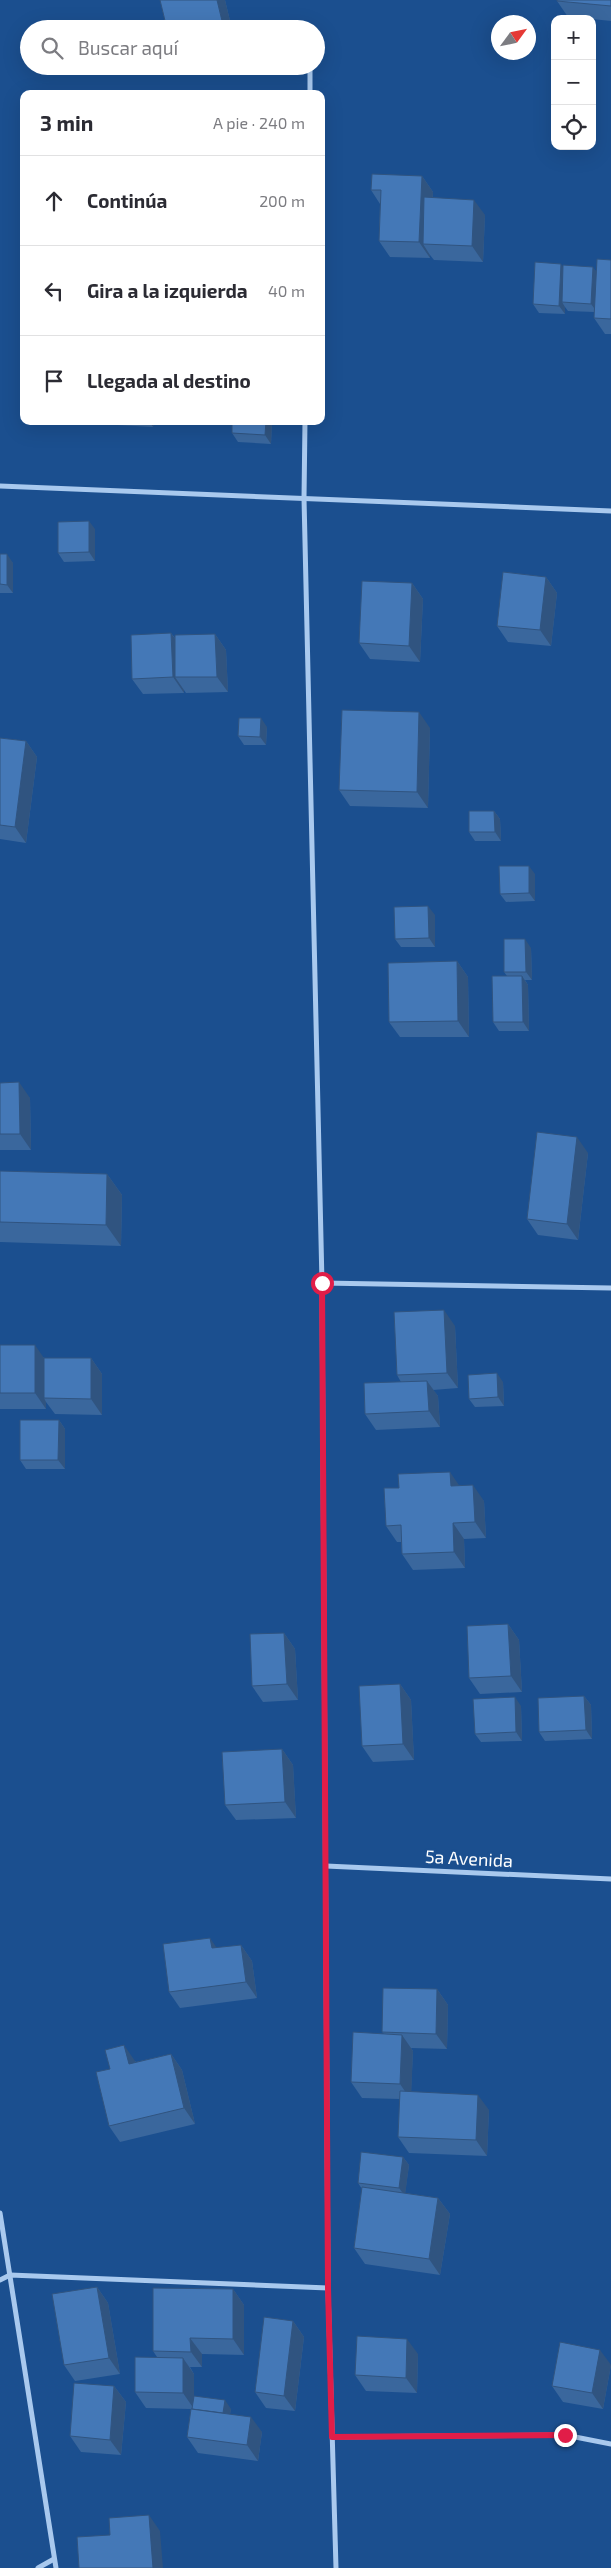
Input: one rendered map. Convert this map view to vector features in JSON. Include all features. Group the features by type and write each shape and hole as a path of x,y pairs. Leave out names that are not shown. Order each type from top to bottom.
{"street":[{"path":"310,75 310,90"},
{"path":"305,425 304,498 322,1283 328,2288 336,2568"},
{"path":"0,486 611,511"},
{"path":"322,1283 611,1288"},
{"name":"5a Avenida","path":"326,1866 611,1879"},
{"path":"0,2213 56,2568"},
{"path":"0,2280 10,2275 328,2288"},
{"path":"332,2437 565,2435 611,2444"},
{"path":"38,2568 54,2559"}],"building":[{"path":"160,0 217,0 222,20 165,20"},
{"path":"611,0 611,6 557,1"},
{"path":"372,174 422,176 419,242 379,241 381,190 371,190"},
{"path":"424,197 474,200 472,246 423,244"},
{"path":"597,259 611,260 611,319 594,318"},
{"path":"535,262 561,264 559,306 533,304"},
{"path":"563,265 593,267 591,304 562,302"},
{"path":"232,425 266,425 265,435 232,433"},
{"path":"89,521 89,552 58,553 58,522"},
{"path":"0,554 7,554 7,585 0,584"},
{"path":"503,572 546,577 540,630 497,626"},
{"path":"362,581 412,583 409,646 359,643"},
{"path":"171,633 173,677 132,679 131,635"},
{"path":"215,634 217,677 175,677 175,635"},
{"path":"342,710 419,712 417,792 339,790"},
{"path":"239,718 261,718 260,737 238,736"},
{"path":"0,738 26,741 15,827 0,825"},
{"path":"469,811 494,811 495,832 469,832"},
{"path":"499,866 529,866 529,893 500,894"},
{"path":"428,906 429,938 395,939 394,907"},
{"path":"504,939 525,939 526,972 504,972"},
{"path":"457,961 458,1021 389,1022 388,963"},
{"path":"492,976 522,976 523,1022 493,1022"},
{"path":"19,1082 20,1134 0,1134 0,1083"},
{"path":"537,1132 577,1137 567,1224 527,1219"},
{"path":"0,1171 107,1174 106,1225 0,1222"},
{"path":"444,1310 447,1373 397,1375 394,1312"},
{"path":"0,1345 35,1345 35,1393 0,1393"},
{"path":"44,1358 91,1358 91,1399 44,1398"},
{"path":"497,1373 498,1397 469,1399 468,1375"},
{"path":"427,1381 429,1411 365,1414 364,1383"},
{"path":"20,1420 59,1420 58,1460 20,1460"},
{"path":"450,1472 451,1486 473,1485 475,1522 453,1523 454,1552 402,1554 401,1525 386,1526 384,1488 399,1488 398,1474"},
{"path":"508,1624 511,1676 469,1678 467,1626"},
{"path":"284,1633 287,1684 252,1686 250,1634"},
{"path":"400,1684 403,1744 362,1746 359,1686"},
{"path":"584,1696 586,1730 539,1732 538,1698"},
{"path":"515,1697 516,1732 475,1734 473,1699"},
{"path":"282,1749 285,1802 225,1805 222,1752"},
{"path":"210,1938 212,1948 241,1945 246,1982 169,1992 163,1944"},
{"path":"383,1988 437,1989 436,2034 382,2032"},
{"path":"353,2032 402,2035 400,2084 351,2082"},
{"path":"124,2045 129,2064 171,2054 184,2108 109,2126 96,2072 110,2069 105,2050"},
{"path":"400,2091 478,2095 476,2140 398,2137"},
{"path":"361,2152 403,2157 399,2188 358,2183"},
{"path":"362,2187 438,2198 429,2259 354,2248"},
{"path":"97,2287 109,2358 64,2365 52,2294"},
{"path":"153,2288 233,2289 233,2339 190,2338 191,2352 153,2351"},
{"path":"264,2317 293,2321 284,2396 255,2392"},
{"path":"357,2336 407,2339 406,2378 355,2375"},
{"path":"560,2342 600,2350 592,2393 552,2386"},
{"path":"135,2357 183,2358 183,2393 135,2392"},
{"path":"74,2383 114,2386 110,2440 70,2436"},
{"path":"194,2396 225,2400 223,2413 192,2409"},
{"path":"191,2409 251,2417 247,2445 187,2437"},
{"path":"149,2515 153,2568 79,2568 77,2537 110,2535 109,2518"}],"route":[{"path":"322,1283 328,2288 332,2437 565,2435"}]}
